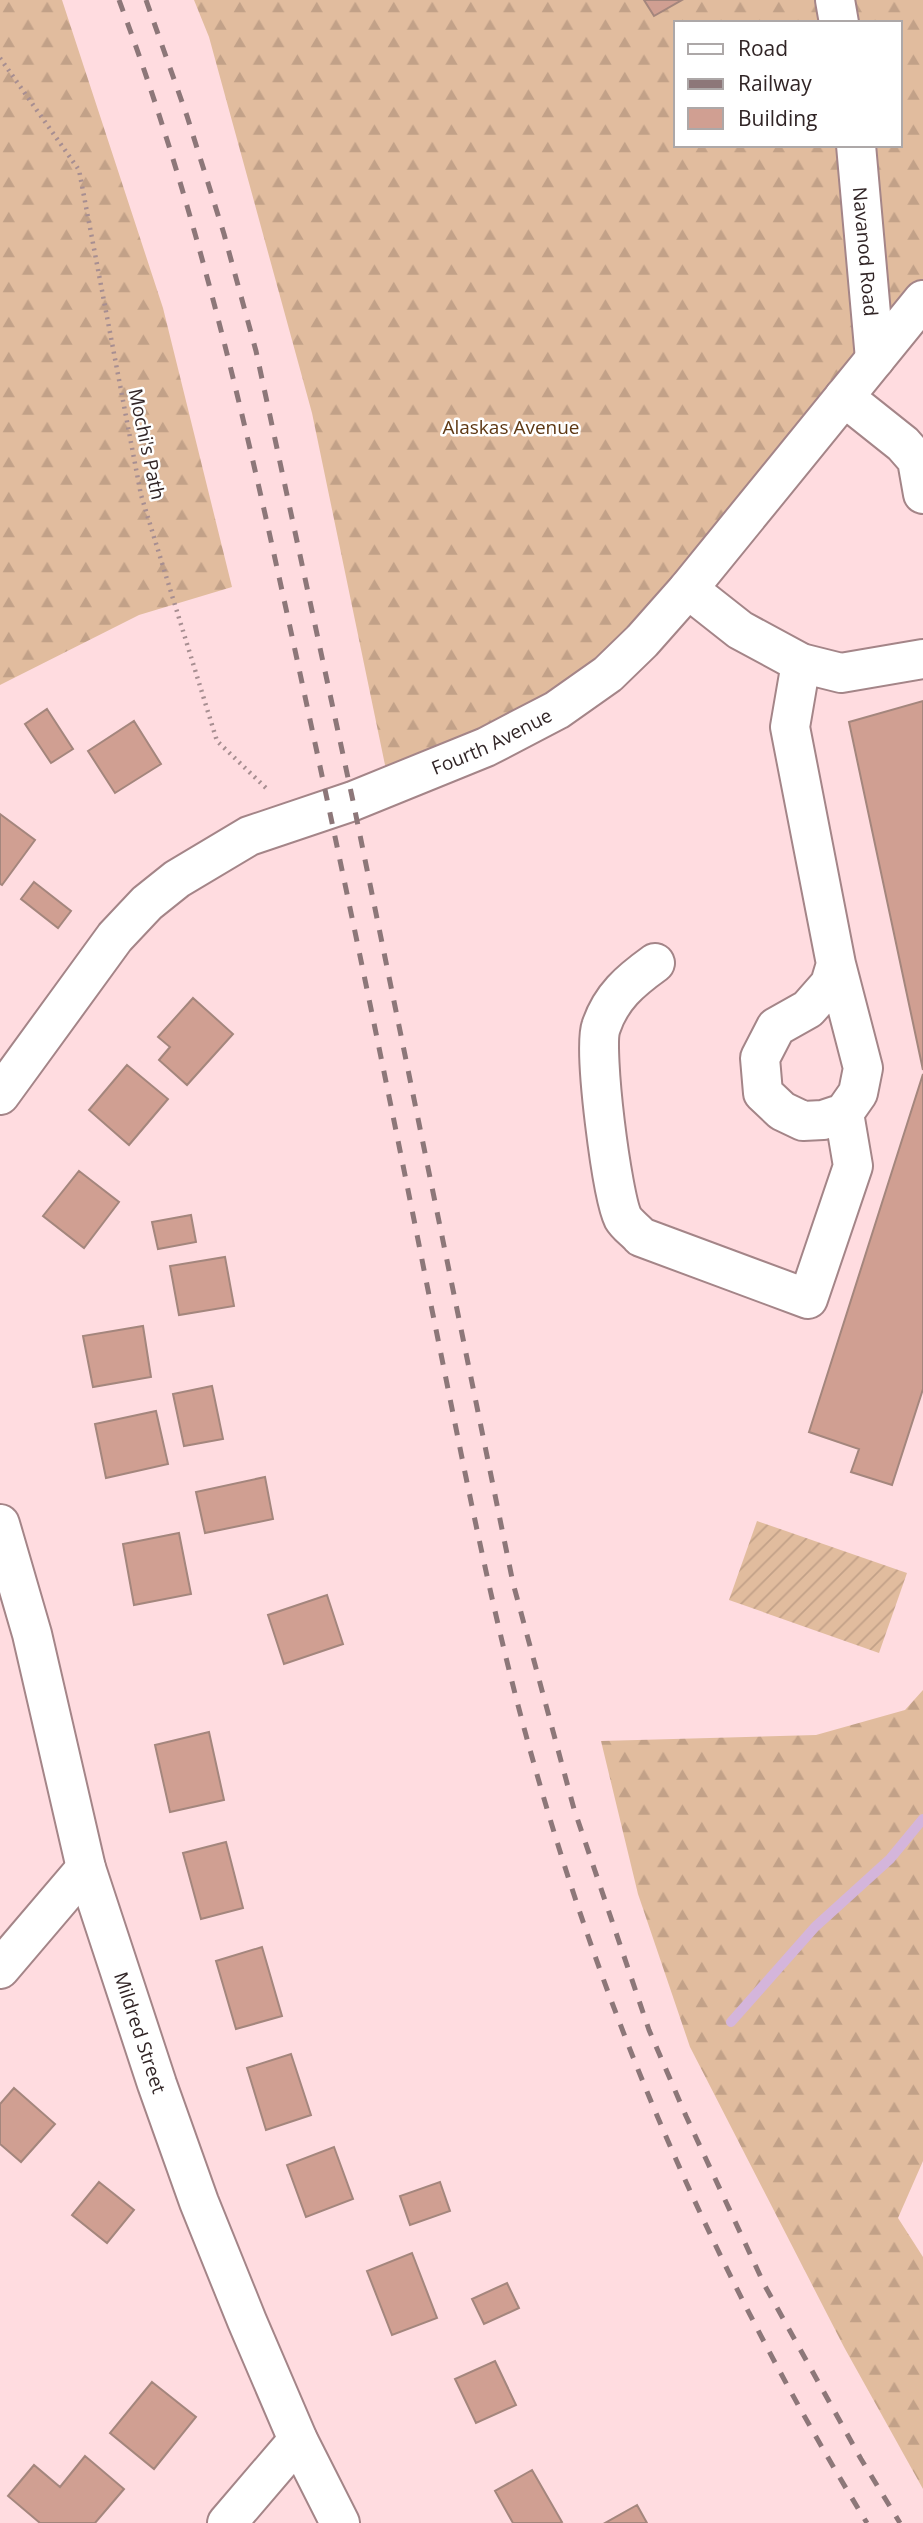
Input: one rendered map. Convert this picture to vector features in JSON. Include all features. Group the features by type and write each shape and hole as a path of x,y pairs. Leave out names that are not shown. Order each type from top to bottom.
{"street":[{"path":"835,0 839,21"},
{"name":"Navanod Road","path":"856,147 875,359"},
{"name":"Fourth Avenue","path":"0,1096 115,937 147,903 177,879 249,836 353,801 486,747 557,710 608,674 688,589 923,300"},
{"path":"844,397 903,444 917,460 923,494"},
{"path":"688,589 740,630 801,663 841,673 923,659"},
{"path":"801,663 790,727 836,964 863,1068 858,1093 844,1113 823,1121 803,1121 782,1111 764,1093 760,1058 776,1027 808,1009 830,984 836,964"},
{"path":"655,962 627,983 612,1001 599,1030 598,1068 617,1197 624,1219 641,1237 808,1298 853,1166 844,1113"},
{"name":"Mildred Street","path":"0,1524 32,1634 86,1868 148,2059 199,2202 298,2440 340,2523"},
{"path":"0,1969 86,1868"},
{"path":"227,2523 298,2440"}],"path":[{"name":"Mochi's Path","path":"0,58 79,170 141,495 217,741 298,819"}],"green space":[{"path":"0,0 62,0 163,308 232,587 139,615 0,685"},
{"name":"Alaskas Avenue","path":"194,0 923,0 923,305 644,643 390,789 312,413 209,37"},
{"path":"757,1521 907,1573 879,1653 729,1600"},
{"path":"923,1690 923,2161 898,2218 923,2257 923,2489 844,2347 690,2047 638,1894 601,1741 816,1735 905,1710"}],"building":[{"path":"644,0 682,0 654,16"},
{"path":"923,701 923,1070 849,722"},
{"path":"47,709 73,749 51,763 25,724"},
{"path":"134,721 161,764 115,793 88,751"},
{"path":"0,814 35,840 2,885 0,884"},
{"path":"34,882 71,911 58,928 21,899"},
{"path":"193,998 233,1034 187,1085 159,1060 170,1047 158,1037"},
{"path":"127,1065 168,1099 129,1145 89,1110"},
{"path":"923,1074 923,1389 892,1485 851,1472 859,1449 809,1432"},
{"path":"79,1171 119,1202 84,1248 43,1216"},
{"path":"191,1215 196,1242 158,1249 152,1222"},
{"path":"225,1257 234,1306 179,1315 170,1266"},
{"path":"143,1326 151,1377 93,1387 83,1336"},
{"path":"212,1386 223,1439 184,1446 173,1394"},
{"path":"156,1411 168,1464 106,1478 95,1424"},
{"path":"265,1477 273,1519 205,1533 196,1492"},
{"path":"179,1533 191,1594 134,1605 123,1544"},
{"path":"327,1595 343,1644 284,1664 268,1615"},
{"path":"209,1732 224,1800 170,1812 155,1745"},
{"path":"226,1842 243,1908 201,1919 183,1853"},
{"path":"262,1947 282,2016 236,2029 216,1961"},
{"path":"291,2054 311,2115 266,2130 247,2068"},
{"path":"14,2088 55,2124 21,2162 0,2144 0,2104"},
{"path":"334,2147 353,2199 306,2217 287,2165"},
{"path":"99,2182 134,2210 107,2243 72,2215"},
{"path":"440,2182 450,2211 410,2225 400,2196"},
{"path":"412,2253 437,2318 392,2335 367,2271"},
{"path":"507,2283 519,2308 484,2324 472,2299"},
{"path":"495,2361 516,2405 476,2423 455,2379"},
{"path":"152,2382 196,2417 154,2469 110,2433"},
{"path":"85,2456 124,2489 95,2523 40,2523 8,2496 34,2465 60,2487"},
{"path":"532,2470 562,2522 513,2523 495,2491"},
{"path":"637,2505 647,2523 605,2523"}],"waterway":[{"path":"731,2022 815,1927 890,1859 923,1819"}],"railway":[{"path":"119,0 147,78 196,237 238,398 346,890 479,1539 536,1771 599,1968 676,2159 765,2343 814,2434 867,2523"},
{"path":"146,0 187,116 224,234 256,351 353,801 513,1583 574,1809 649,2030 686,2116 765,2286 861,2459 900,2523"}]}
